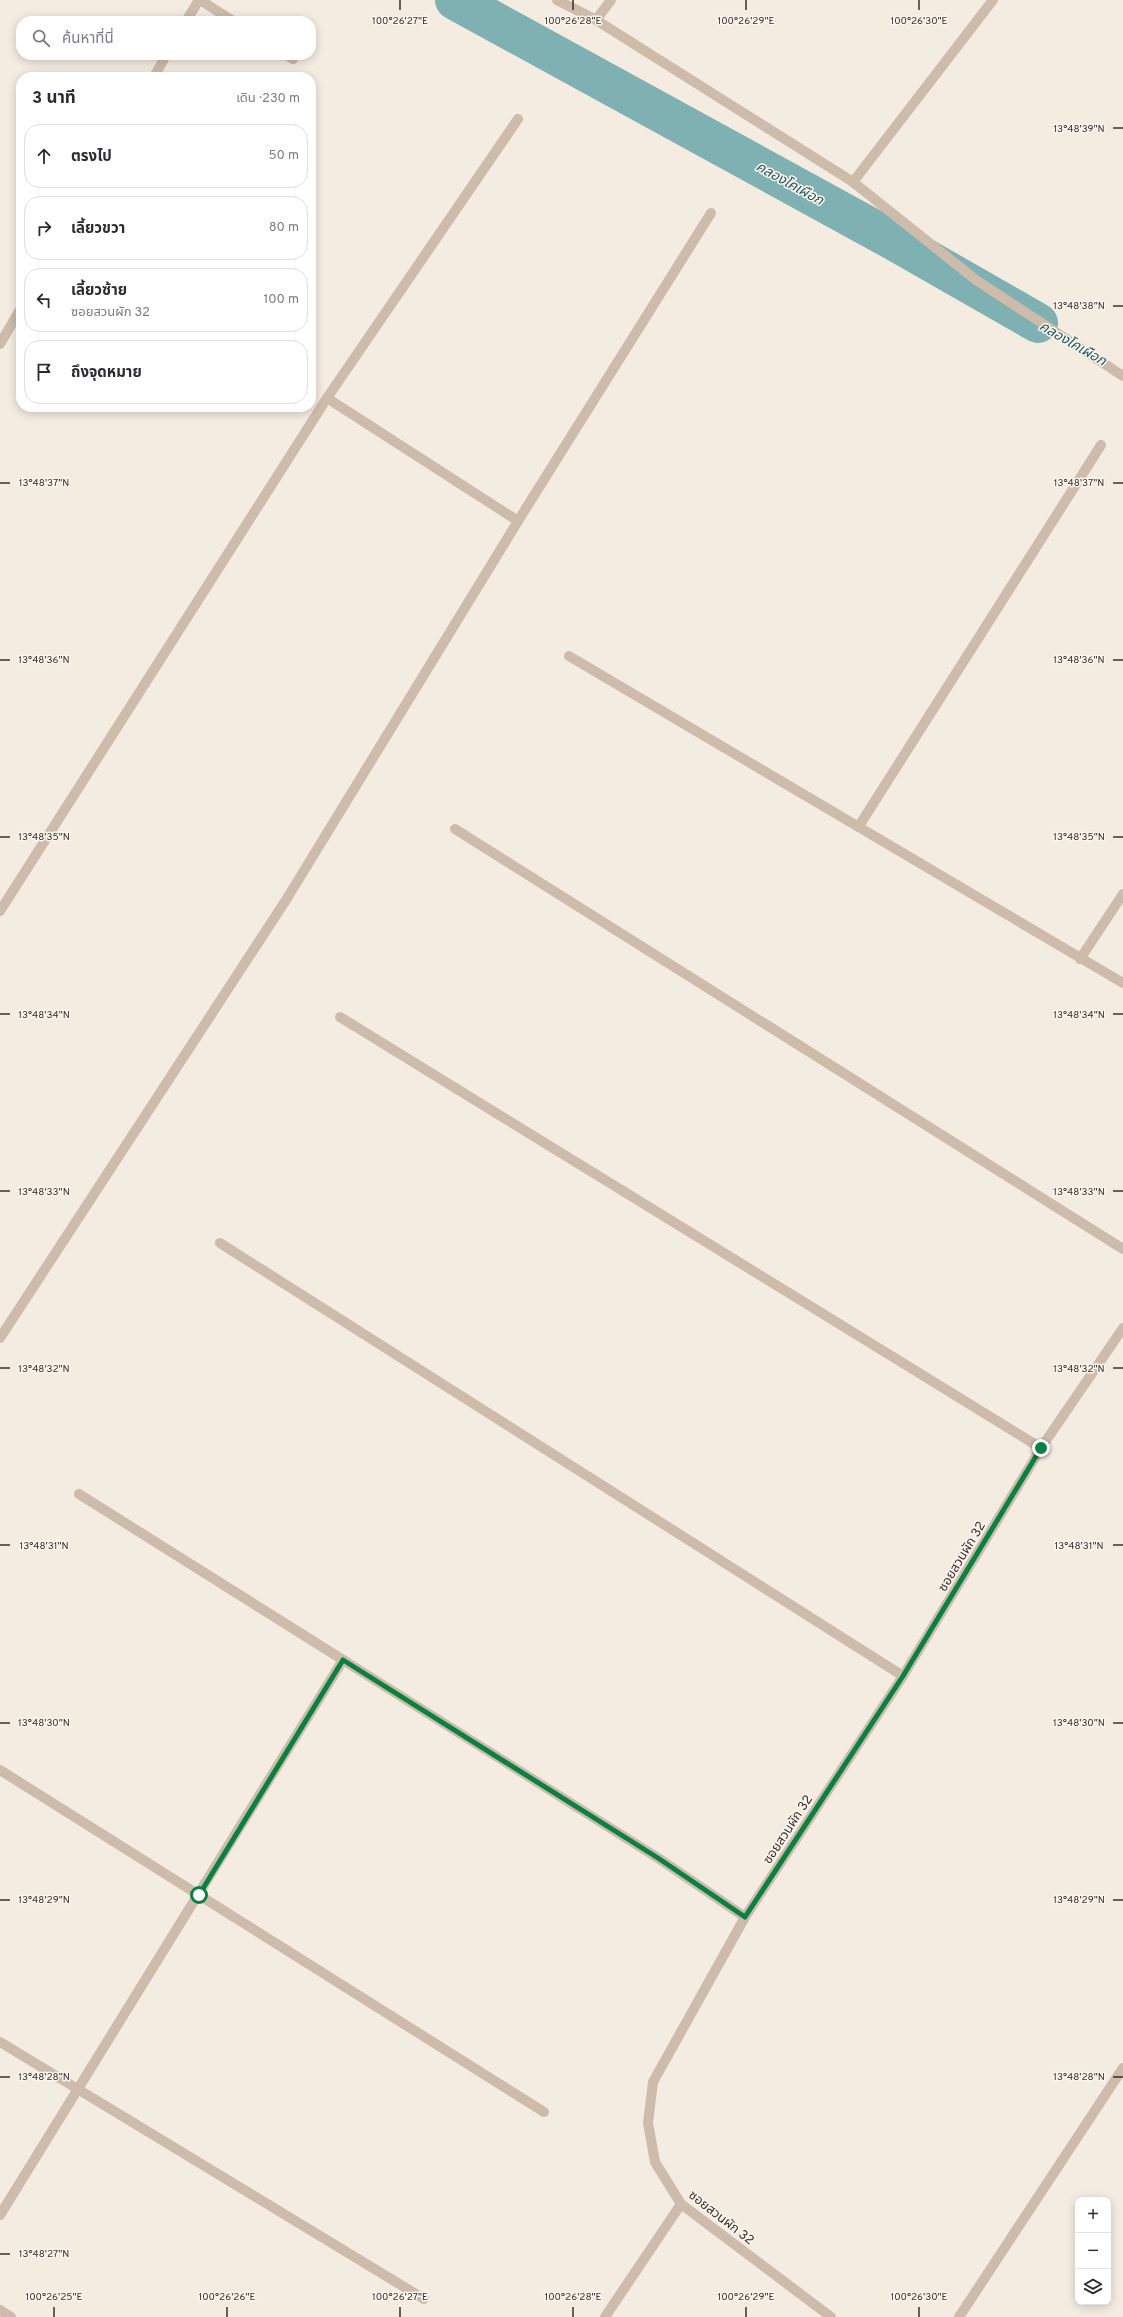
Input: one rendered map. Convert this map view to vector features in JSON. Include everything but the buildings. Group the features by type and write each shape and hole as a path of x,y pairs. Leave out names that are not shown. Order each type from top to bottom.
{"street":[{"path":"189,16 200,0 225,16"},
{"path":"557,0 596,20 854,182 976,280 1123,376"},
{"path":"596,20 611,0"},
{"path":"854,182 993,0"},
{"path":"157,72 163,60"},
{"path":"0,911 327,398 518,119"},
{"path":"0,1338 286,900 518,521 711,213"},
{"path":"0,344 16,317"},
{"path":"327,398 518,521"},
{"path":"859,826 1102,445"},
{"path":"569,656 859,826 1123,984"},
{"path":"455,829 1123,1249"},
{"path":"1080,959 1123,894"},
{"path":"340,1017 1041,1448"},
{"path":"220,1243 903,1676"},
{"name":"ซอยสวนผัก 32","path":"831,2317 682,2204 655,2162 648,2123 653,2082 745,1917 903,1676 1041,1448 1123,1328"},
{"path":"79,1494 658,1858 745,1917"},
{"path":"0,2215 343,1660"},
{"path":"0,1770 544,2112"},
{"path":"0,2042 424,2299"},
{"path":"959,2317 1123,2068"},
{"path":"605,2317 682,2204"},
{"path":"0,2310 11,2317"}],"waterway":[{"name":"คลองโคเผือก","path":"455,0 893,240 1038,323"}],"route":[{"path":"199,1895 343,1660 658,1858 745,1917 903,1676 1041,1448"}]}
